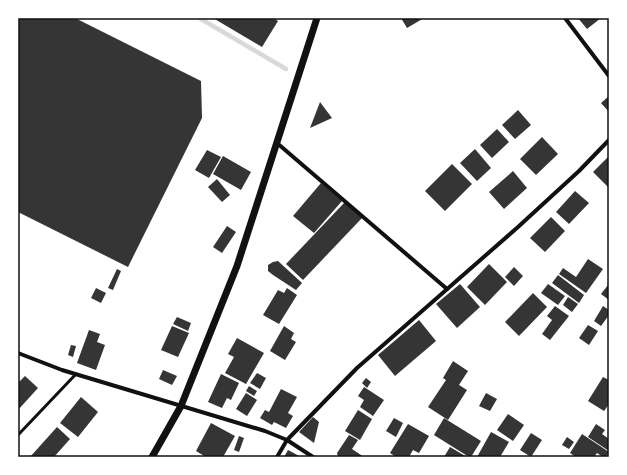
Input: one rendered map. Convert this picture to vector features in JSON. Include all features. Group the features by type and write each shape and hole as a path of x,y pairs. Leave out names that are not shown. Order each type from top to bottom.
{"street":[{"path":"152,457 181,406 237,266 317,18"},
{"path":"565,18 609,76"},
{"path":"277,457 286,440 357,368 579,171 609,140"},
{"path":"277,143 446,289"},
{"path":"18,353 76,374 265,431 286,440 314,457"}],"lane":[{"path":"18,435 76,374"}],"building":[{"path":"18,18 75,18 201,81 202,118 128,267 18,212"},
{"path":"213,18 273,18 278,21 262,47"},
{"path":"401,18 424,18 407,28"},
{"path":"578,18 601,18 587,29"},
{"path":"609,96 609,112 601,103"},
{"path":"320,102 332,118 310,128"},
{"path":"518,110 531,125 515,139 502,125"},
{"path":"497,129 509,142 492,158 480,145"},
{"path":"542,137 558,154 536,175 520,159"},
{"path":"475,149 491,168 477,181 460,163"},
{"path":"207,150 221,157 209,178 195,170"},
{"path":"223,156 251,172 241,190 213,174"},
{"path":"609,156 609,185 608,187 593,172"},
{"path":"452,164 472,184 445,211 425,191"},
{"path":"513,171 527,188 504,209 489,192"},
{"path":"217,179 230,195 222,202 208,187"},
{"path":"321,183 342,201 314,233 293,216"},
{"path":"575,191 589,203 569,224 556,212"},
{"path":"345,202 362,218 303,280 286,264"},
{"path":"551,217 565,231 545,252 530,238"},
{"path":"227,226 236,232 222,253 213,247"},
{"path":"588,259 603,269 586,293 559,274 563,268 576,277"},
{"path":"278,261 302,283 296,290 268,271 268,265"},
{"path":"489,264 507,282 485,305 467,287"},
{"path":"514,267 523,276 514,286 505,277"},
{"path":"117,269 121,271 113,290 108,288"},
{"path":"558,275 584,295 579,303 552,283"},
{"path":"460,284 480,307 457,328 436,304"},
{"path":"548,284 565,296 558,305 541,293"},
{"path":"609,285 609,300 601,294"},
{"path":"96,288 106,293 101,303 91,298"},
{"path":"287,288 297,295 279,324 263,315 278,290 284,293"},
{"path":"533,293 547,307 519,336 505,322"},
{"path":"568,297 578,304 572,312 563,305"},
{"path":"555,306 569,316 550,340 542,334 552,320 547,316"},
{"path":"603,306 609,310 609,315 601,326 594,321"},
{"path":"177,317 191,323 188,331 173,324"},
{"path":"419,320 436,341 395,376 378,355"},
{"path":"588,325 598,331 589,345 579,338"},
{"path":"172,326 189,333 178,357 161,350"},
{"path":"284,326 294,333 291,339 296,342 285,360 270,351"},
{"path":"89,330 100,334 97,342 105,345 96,370 77,363"},
{"path":"237,338 264,353 246,384 225,373 234,357 228,354"},
{"path":"71,345 76,346 73,357 68,355"},
{"path":"453,361 468,371 459,385 467,390 448,420 428,407 446,380 443,378"},
{"path":"163,370 177,376 172,385 159,379"},
{"path":"257,373 266,378 260,389 250,383"},
{"path":"221,374 239,383 231,400 227,398 222,408 208,402"},
{"path":"25,376 38,388 18,410 18,383"},
{"path":"603,377 609,380 609,404 604,411 588,401"},
{"path":"366,378 371,382 367,388 362,383"},
{"path":"249,386 257,391 254,396 246,391"},
{"path":"364,387 384,400 373,416 360,407 364,400 358,396"},
{"path":"281,389 297,397 288,413 293,416 286,428 274,422 272,425 260,418 265,410 269,412"},
{"path":"246,393 257,400 247,416 236,409"},
{"path":"486,393 497,399 490,411 479,406"},
{"path":"81,397 98,412 78,437 60,423"},
{"path":"358,410 372,419 360,440 345,431"},
{"path":"508,414 524,425 513,441 497,430"},
{"path":"313,417 319,422 314,443 299,432"},
{"path":"394,418 403,423 396,437 386,431"},
{"path":"444,418 481,441 471,457 434,435"},
{"path":"211,423 235,436 223,457 206,457 196,451"},
{"path":"408,424 429,436 419,453 413,450 409,457 396,457 390,453"},
{"path":"596,424 605,430 602,434 609,439 609,451 588,437"},
{"path":"57,427 70,439 54,457 30,457"},
{"path":"491,432 509,442 500,457 477,457"},
{"path":"531,433 542,440 531,457 520,450"},
{"path":"582,434 609,452 606,457 603,457 597,453 594,457 576,457 570,453"},
{"path":"349,435 358,440 352,449 364,457 338,457 337,453"},
{"path":"239,436 244,438 239,452 234,450"},
{"path":"567,437 574,442 569,449 562,445"},
{"path":"450,447 467,457 444,457"},
{"path":"288,450 301,457 284,457"}],"waterway":[{"path":"201,18 286,69"}]}
